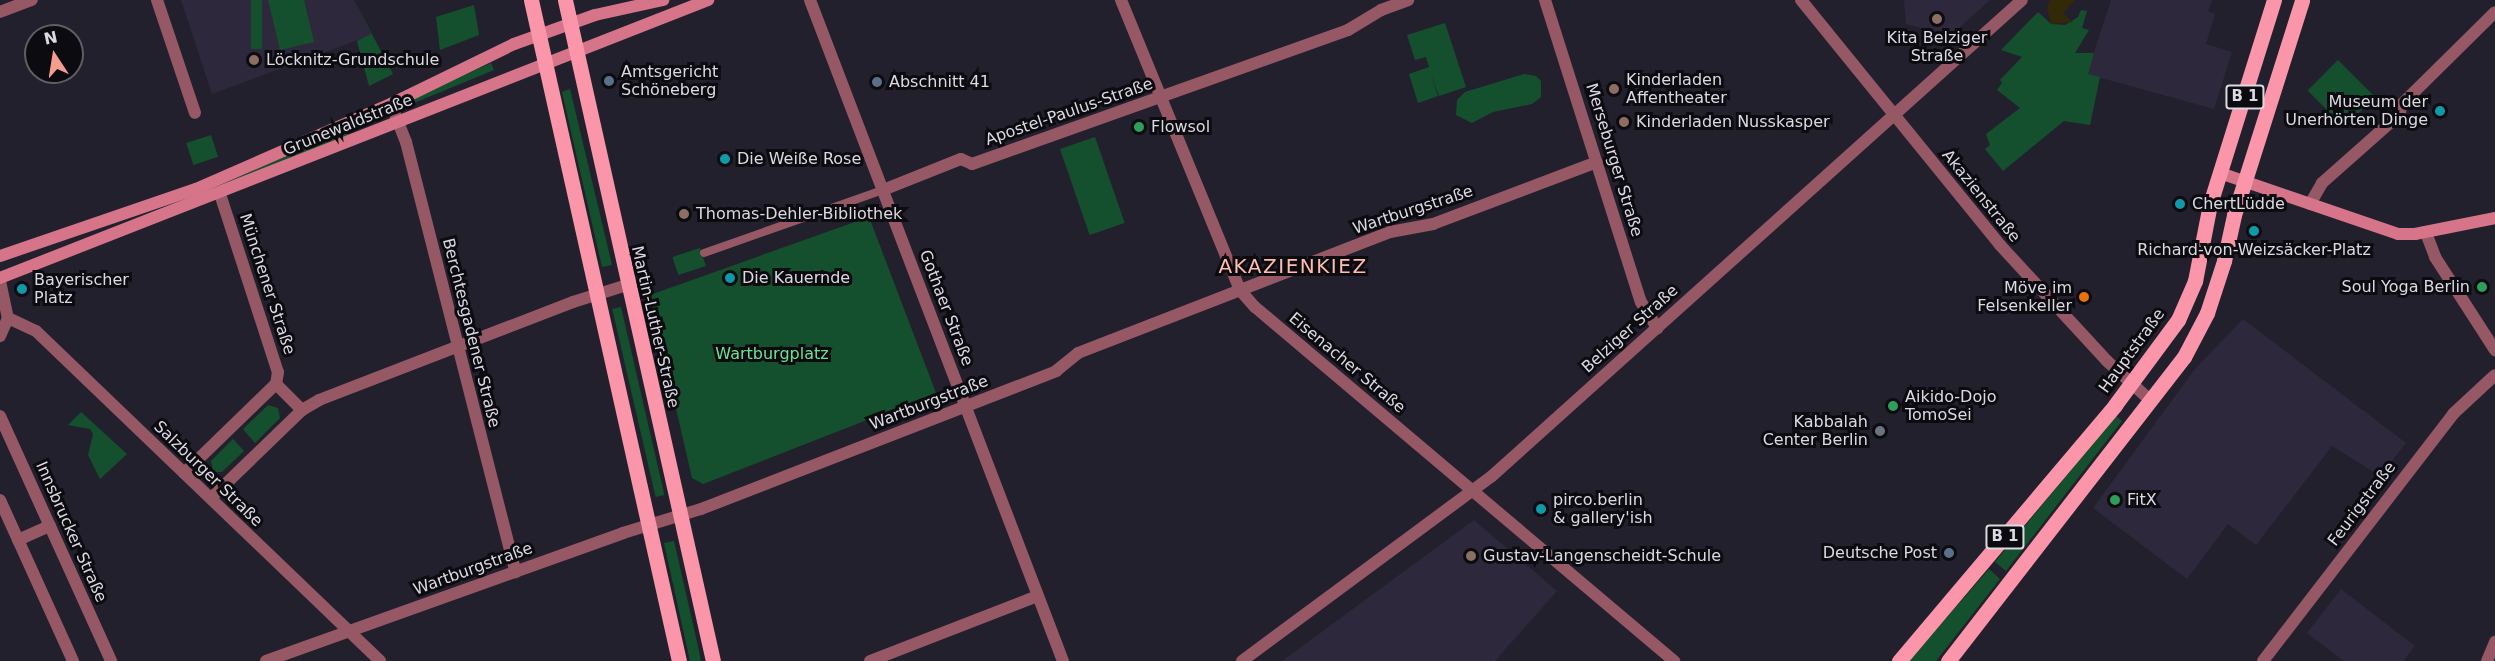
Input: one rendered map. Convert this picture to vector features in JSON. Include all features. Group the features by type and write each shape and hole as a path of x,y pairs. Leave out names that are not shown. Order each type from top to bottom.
{"main road":[{"path":"531,0 679,661"},
{"name":"Martin-Luther-Straße","path":"565,0 575,53 713,661"},
{"name":"Grunewaldstraße","path":"0,256 196,189 391,104 539,34 663,0"},
{"name":"Grunewaldstraße","path":"0,280 708,0"},
{"name":"Hauptstraße","path":"1899,661 2132,383 2166,340 2187,304 2202,257 2210,204 2274,0"},
{"name":"B 1","path":"1948,661 2184,357 2207,313 2302,0"},
{"path":"2220,173 2398,234 2426,233 2495,218"}],"street":[{"path":"0,12 32,0"},
{"path":"157,0 195,112"},
{"name":"Gothaer Straße","path":"810,0 1063,661"},
{"name":"Eisenacher Straße","path":"1121,0 1240,290 1255,307 1674,661"},
{"name":"Apostel-Paulus-Straße","path":"704,253 883,190 961,159 972,164 1160,98 1348,30 1381,10 1408,0"},
{"name":"Merseburger Straße","path":"1545,0 1641,302 1657,327"},
{"name":"Akazienstraße","path":"1801,0 2005,251 2150,400"},
{"name":"Belziger Straße","path":"1242,661 1473,491 1895,116 2022,0"},
{"path":"2310,204 2322,183 2400,114 2401,105 2495,12"},
{"name":"Berchtesgadener Straße","path":"391,104 399,122 516,572"},
{"name":"Wartburgstraße","path":"266,661 680,516 1056,371 1078,353 1390,232 1433,224 1597,162"},
{"name":"Münchener Straße","path":"220,194 278,372 276,384"},
{"path":"2426,233 2435,257 2495,350"},
{"path":"0,280 8,318 0,336"},
{"path":"211,498 302,410 458,347 597,294 627,285"},
{"name":"Salzburger Straße","path":"8,318 36,331 211,498 346,632 380,661"},
{"name":"Feurigstraße","path":"2264,661 2424,449 2453,414 2495,375"},
{"path":"184,473 276,384 302,410"},
{"name":"Innsbrucker Straße","path":"0,416 111,661"},
{"path":"0,500 73,661"},
{"path":"18,540 50,526"},
{"path":"870,661 1038,596"},
{"path":"2487,661 2495,642"}],"shaded area":[{"name":"Löcknitz-Grundschule","path":"181,0 354,0 371,35 212,94"},
{"name":"Kita Belziger Straße","path":"1904,0 1990,0 1950,36 1906,24"},
{"path":"2111,0 2212,0 2208,11 2215,14 2206,44 2232,52 2214,109 2087,74"},
{"path":"2243,319 2406,443 2380,476 2332,446 2256,545 2228,524 2187,579 2093,508 2195,369"},
{"name":"Gustav-Langenscheidt-Schule","path":"1474,520 1557,591 1495,661 1282,661"},
{"path":"2341,589 2415,646 2403,661 2344,661 2307,633"}],"green space":[{"path":"251,0 262,0 262,49 251,49"},
{"path":"268,0 304,0 314,42 280,50"},
{"path":"354,0 393,74 369,86 357,41 371,34"},
{"path":"474,5 479,35 440,50 436,17"},
{"path":"2081,10 2087,11 2082,28 2089,30 2075,53 2094,53 2088,74 2100,77 2090,125 2064,121 2003,171 1985,149 1990,145 1986,134 2020,108 1997,90 2002,83 2000,80 2022,57 2001,50 2038,12 2051,24 2065,25 2078,17"},
{"path":"1445,23 1466,87 1439,96 1431,74 1438,96 1418,103 1409,74 1429,67 1426,57 1415,60 1407,35"},
{"path":"2338,60 2375,97 2344,127 2308,90"},
{"path":"491,63 494,70 409,105 407,101"},
{"path":"1524,74 1536,76 1541,81 1541,97 1532,104 1493,112 1472,123 1456,115 1457,100 1465,92"},
{"path":"570,89 612,265 602,267 562,92"},
{"path":"346,129 349,135 205,192"},
{"path":"211,135 218,157 193,165 186,143"},
{"path":"1095,137 1125,223 1090,235 1060,149"},
{"name":"Wartburgplatz","path":"869,217 936,393 703,484 692,478 650,295"},
{"path":"700,248 706,266 678,275 672,257"},
{"path":"621,307 664,495 656,497 612,309"},
{"path":"268,405 278,408 280,418 255,443 243,429"},
{"path":"81,412 127,454 100,479 88,455 93,434 90,429 68,425"},
{"path":"2116,416 2122,421 2006,571 1995,562"},
{"path":"233,439 244,451 222,472 213,472 211,461"},
{"path":"674,541 701,661 690,661 664,543"},
{"path":"1989,569 2000,579 1936,661 1909,661"}],"sand":[{"path":"2050,0 2075,0 2063,13 2073,22 2051,24 2047,8"}],"place":[{"name":"Kita Belziger Straße","path":"1937,19"},
{"name":"Löcknitz-Grundschule","path":"254,60"},
{"name":"Amtsgericht Schöneberg","path":"609,81"},
{"name":"Abschnitt 41","path":"877,82"},
{"name":"Kinderladen Affentheater","path":"1614,89"},
{"name":"Museum der Unerhörten Dinge","path":"2440,111"},
{"name":"Kinderladen Nusskasper","path":"1624,122"},
{"name":"Flowsol","path":"1139,127"},
{"name":"Die Weiße Rose","path":"725,159"},
{"name":"ChertLüdde","path":"2180,204"},
{"name":"Thomas-Dehler-Bibliothek","path":"684,214"},
{"name":"Richard-von-Weizsäcker-Platz","path":"2254,231"},
{"name":"Die Kauernde","path":"730,278"},
{"name":"Soul Yoga Berlin","path":"2482,287"},
{"name":"Bayerischer Platz","path":"22,289"},
{"name":"Möve im Felsenkeller","path":"2084,297"},
{"name":"Aikido-Dojo TomoSei","path":"1893,406"},
{"name":"Kabbalah Center Berlin","path":"1880,431"},
{"name":"FitX","path":"2115,500"},
{"name":"pirco.berlin & gallery'ish","path":"1541,509"},
{"name":"Deutsche Post","path":"1949,553"},
{"name":"Gustav-Langenscheidt-Schule","path":"1471,556"}],"district":[{"name":"AKAZIENKIEZ","path":"1293,266"}]}
